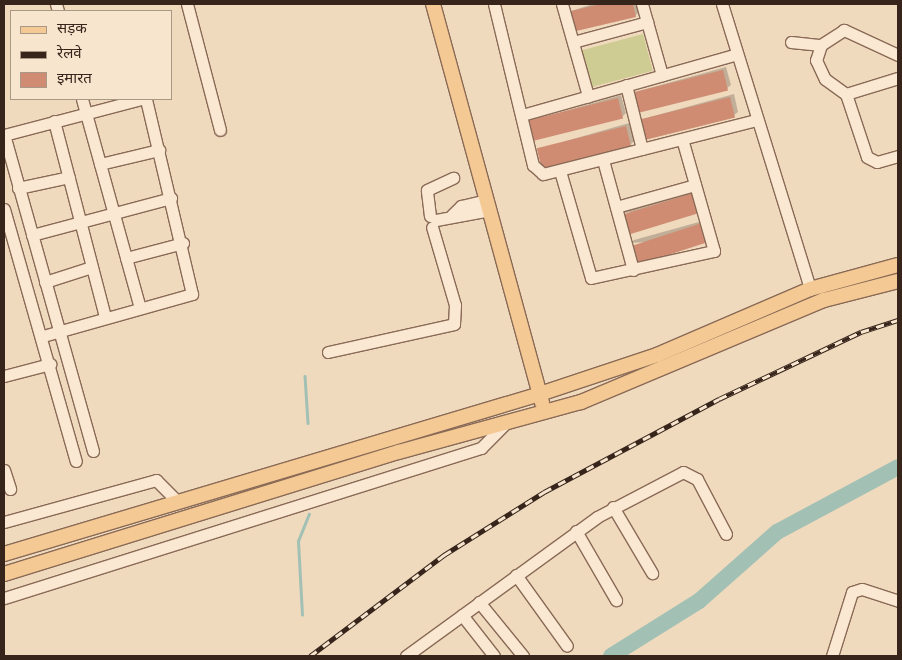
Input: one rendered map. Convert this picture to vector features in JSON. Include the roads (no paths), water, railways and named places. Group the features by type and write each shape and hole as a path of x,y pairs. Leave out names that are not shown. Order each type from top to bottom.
{"main road":[{"path":"433,4 545,413"},
{"path":"4,554 540,394 657,355 810,289 898,266"},
{"path":"4,574 545,413 659,371 824,300 898,281"}],"street":[{"path":"187,4 220,130"},
{"path":"494,4 537,171 546,175 756,120"},
{"path":"562,4 588,96"},
{"path":"642,4 662,75"},
{"path":"722,4 756,120 810,289"},
{"path":"573,42 647,22"},
{"path":"898,55 850,31 833,34 821,45 817,70 846,94 867,157 877,162 898,156"},
{"path":"791,42 821,45"},
{"path":"522,115 737,54"},
{"path":"846,94 898,78"},
{"path":"626,85 642,149"},
{"path":"82,100 140,308"},
{"path":"93,451 4,135 54,122 86,111 136,100"},
{"path":"43,336 192,294 183,243 146,100"},
{"path":"54,122 105,317"},
{"path":"560,171 587,275 597,279 714,251 682,139"},
{"path":"100,164 159,150"},
{"path":"603,160 633,270"},
{"path":"18,188 69,177"},
{"path":"328,352 454,324 455,305 433,221 427,190 453,178"},
{"path":"616,207 695,185"},
{"path":"32,236 172,198"},
{"path":"433,221 488,205"},
{"path":"4,209 43,336 76,461"},
{"path":"126,258 183,243"},
{"path":"45,282 92,267"},
{"path":"4,376 50,364"},
{"path":"4,598 481,448 505,424"},
{"path":"4,470 10,489"},
{"path":"406,656 576,531 613,508 688,472 726,534"},
{"path":"4,522 156,480 178,502"},
{"path":"613,508 652,573"},
{"path":"576,531 616,600"},
{"path":"516,575 567,646"},
{"path":"832,656 852,592 862,589 898,602"},
{"path":"479,602 523,656"},
{"path":"462,615 494,656"}],"waterway":[{"path":"305,376 308,423"},
{"path":"611,656 699,601 777,532 898,467"},
{"path":"302,615 298,541 309,514"}],"railway":[{"path":"310,656 444,555 544,492 719,399 861,332 898,320"}]}
